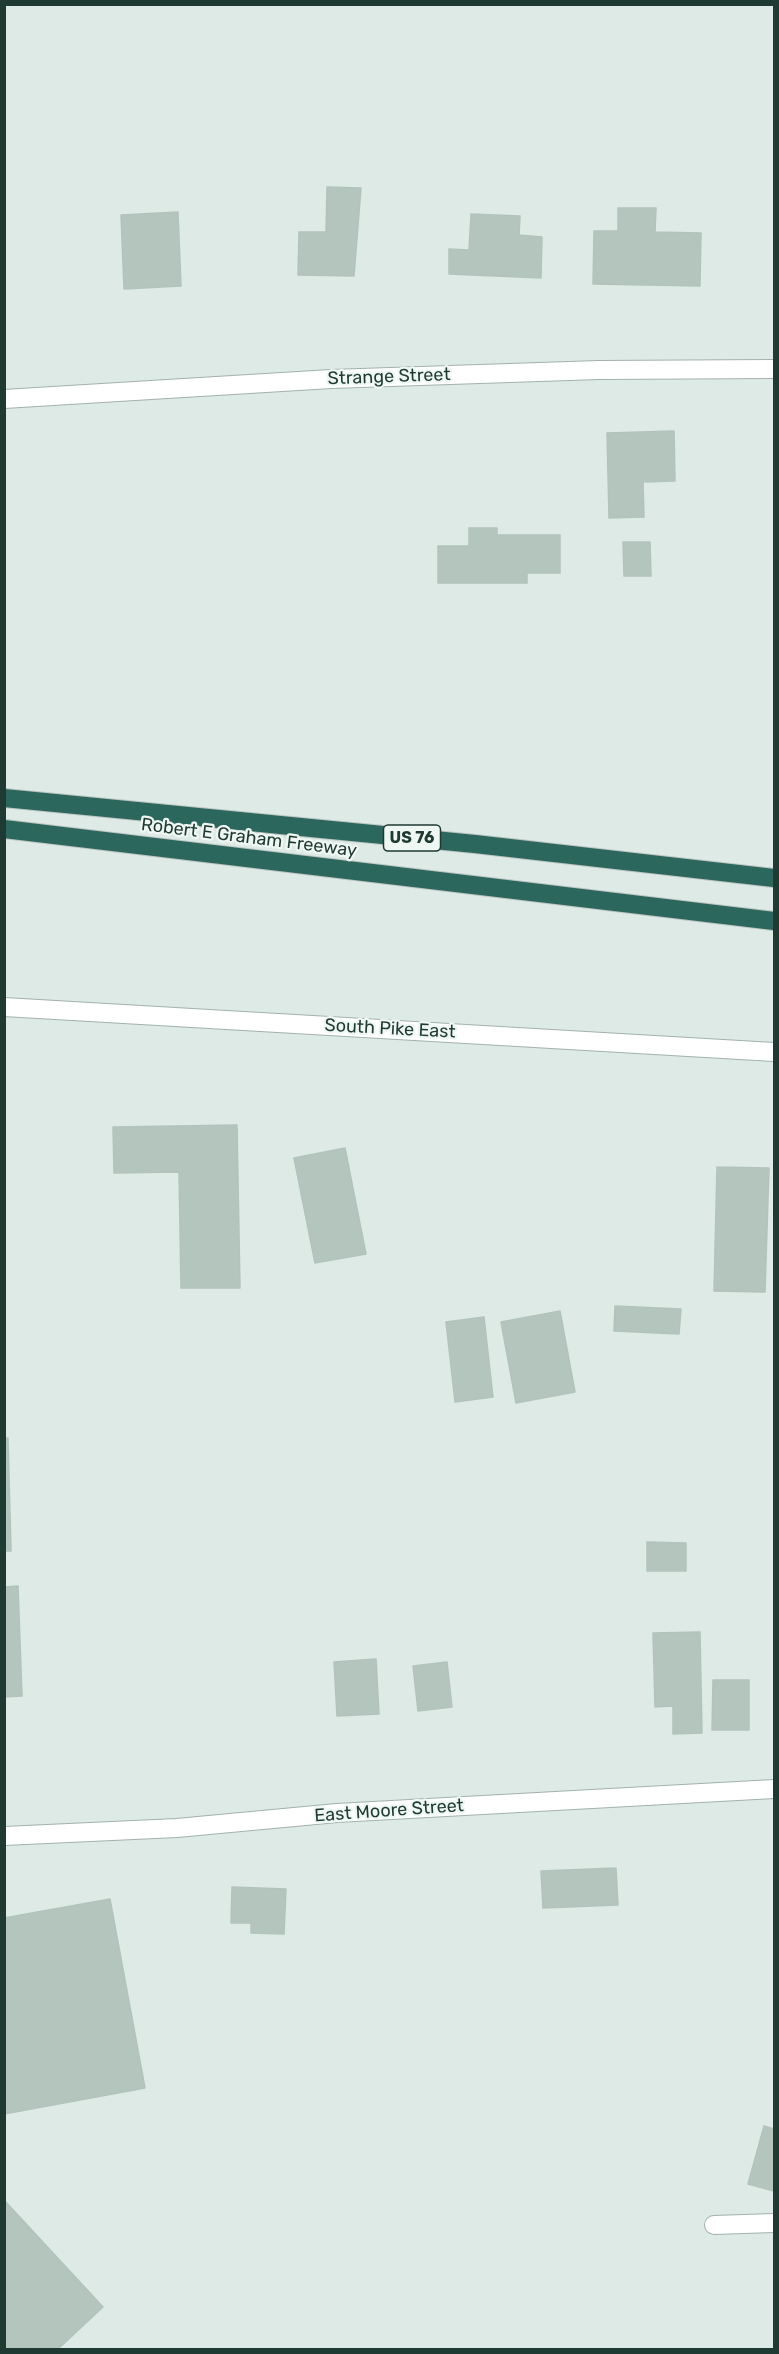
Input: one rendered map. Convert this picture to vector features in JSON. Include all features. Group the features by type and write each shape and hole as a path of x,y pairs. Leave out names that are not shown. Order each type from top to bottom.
{"highway":[{"name":"Robert E Graham Freeway","path":"4,798 487,846 774,878"},
{"name":"Robert E Graham Freeway","path":"4,829 774,921"}],"street":[{"name":"Strange Street","path":"4,399 331,379 599,370 774,369"},
{"name":"South Pike East","path":"4,1007 774,1052"},
{"name":"East Moore Street","path":"4,1836 177,1828 337,1813 774,1789"},
{"path":"714,2225 774,2223"}],"building":[{"path":"327,187 361,188 354,276 298,275 299,232 326,232"},
{"path":"618,208 656,208 655,232 701,233 700,286 593,284 594,231 618,231"},
{"path":"178,212 181,286 124,289 121,215"},
{"path":"471,214 520,216 519,235 542,237 541,278 449,274 449,249 469,250"},
{"path":"674,431 675,481 643,482 644,517 609,518 607,433"},
{"path":"469,528 497,528 497,535 560,535 560,573 527,573 527,583 438,583 438,546 469,546"},
{"path":"623,542 650,542 651,576 624,576"},
{"path":"237,1125 240,1288 181,1288 179,1172 114,1173 113,1127"},
{"path":"345,1148 366,1254 315,1263 294,1158"},
{"path":"717,1167 769,1168 765,1292 714,1291"},
{"path":"615,1306 681,1309 679,1334 614,1331"},
{"path":"560,1311 575,1392 516,1403 501,1322"},
{"path":"484,1317 493,1397 455,1402 446,1322"},
{"path":"4,1438 8,1438 11,1551 4,1551"},
{"path":"647,1542 686,1543 686,1571 647,1571"},
{"path":"18,1586 22,1696 4,1697 4,1587"},
{"path":"700,1632 702,1733 673,1734 673,1706 655,1707 653,1633"},
{"path":"376,1659 379,1714 337,1716 334,1662"},
{"path":"447,1662 452,1707 418,1711 413,1666"},
{"path":"713,1680 749,1680 749,1730 712,1730"},
{"path":"616,1868 618,1905 543,1908 541,1871"},
{"path":"232,1887 286,1889 284,1934 251,1933 251,1923 231,1923"},
{"path":"110,1899 145,2088 4,2114 4,1918"},
{"path":"764,2126 774,2129 774,2191 748,2184"},
{"path":"4,2200 103,2307 57,2350 4,2350"}]}
